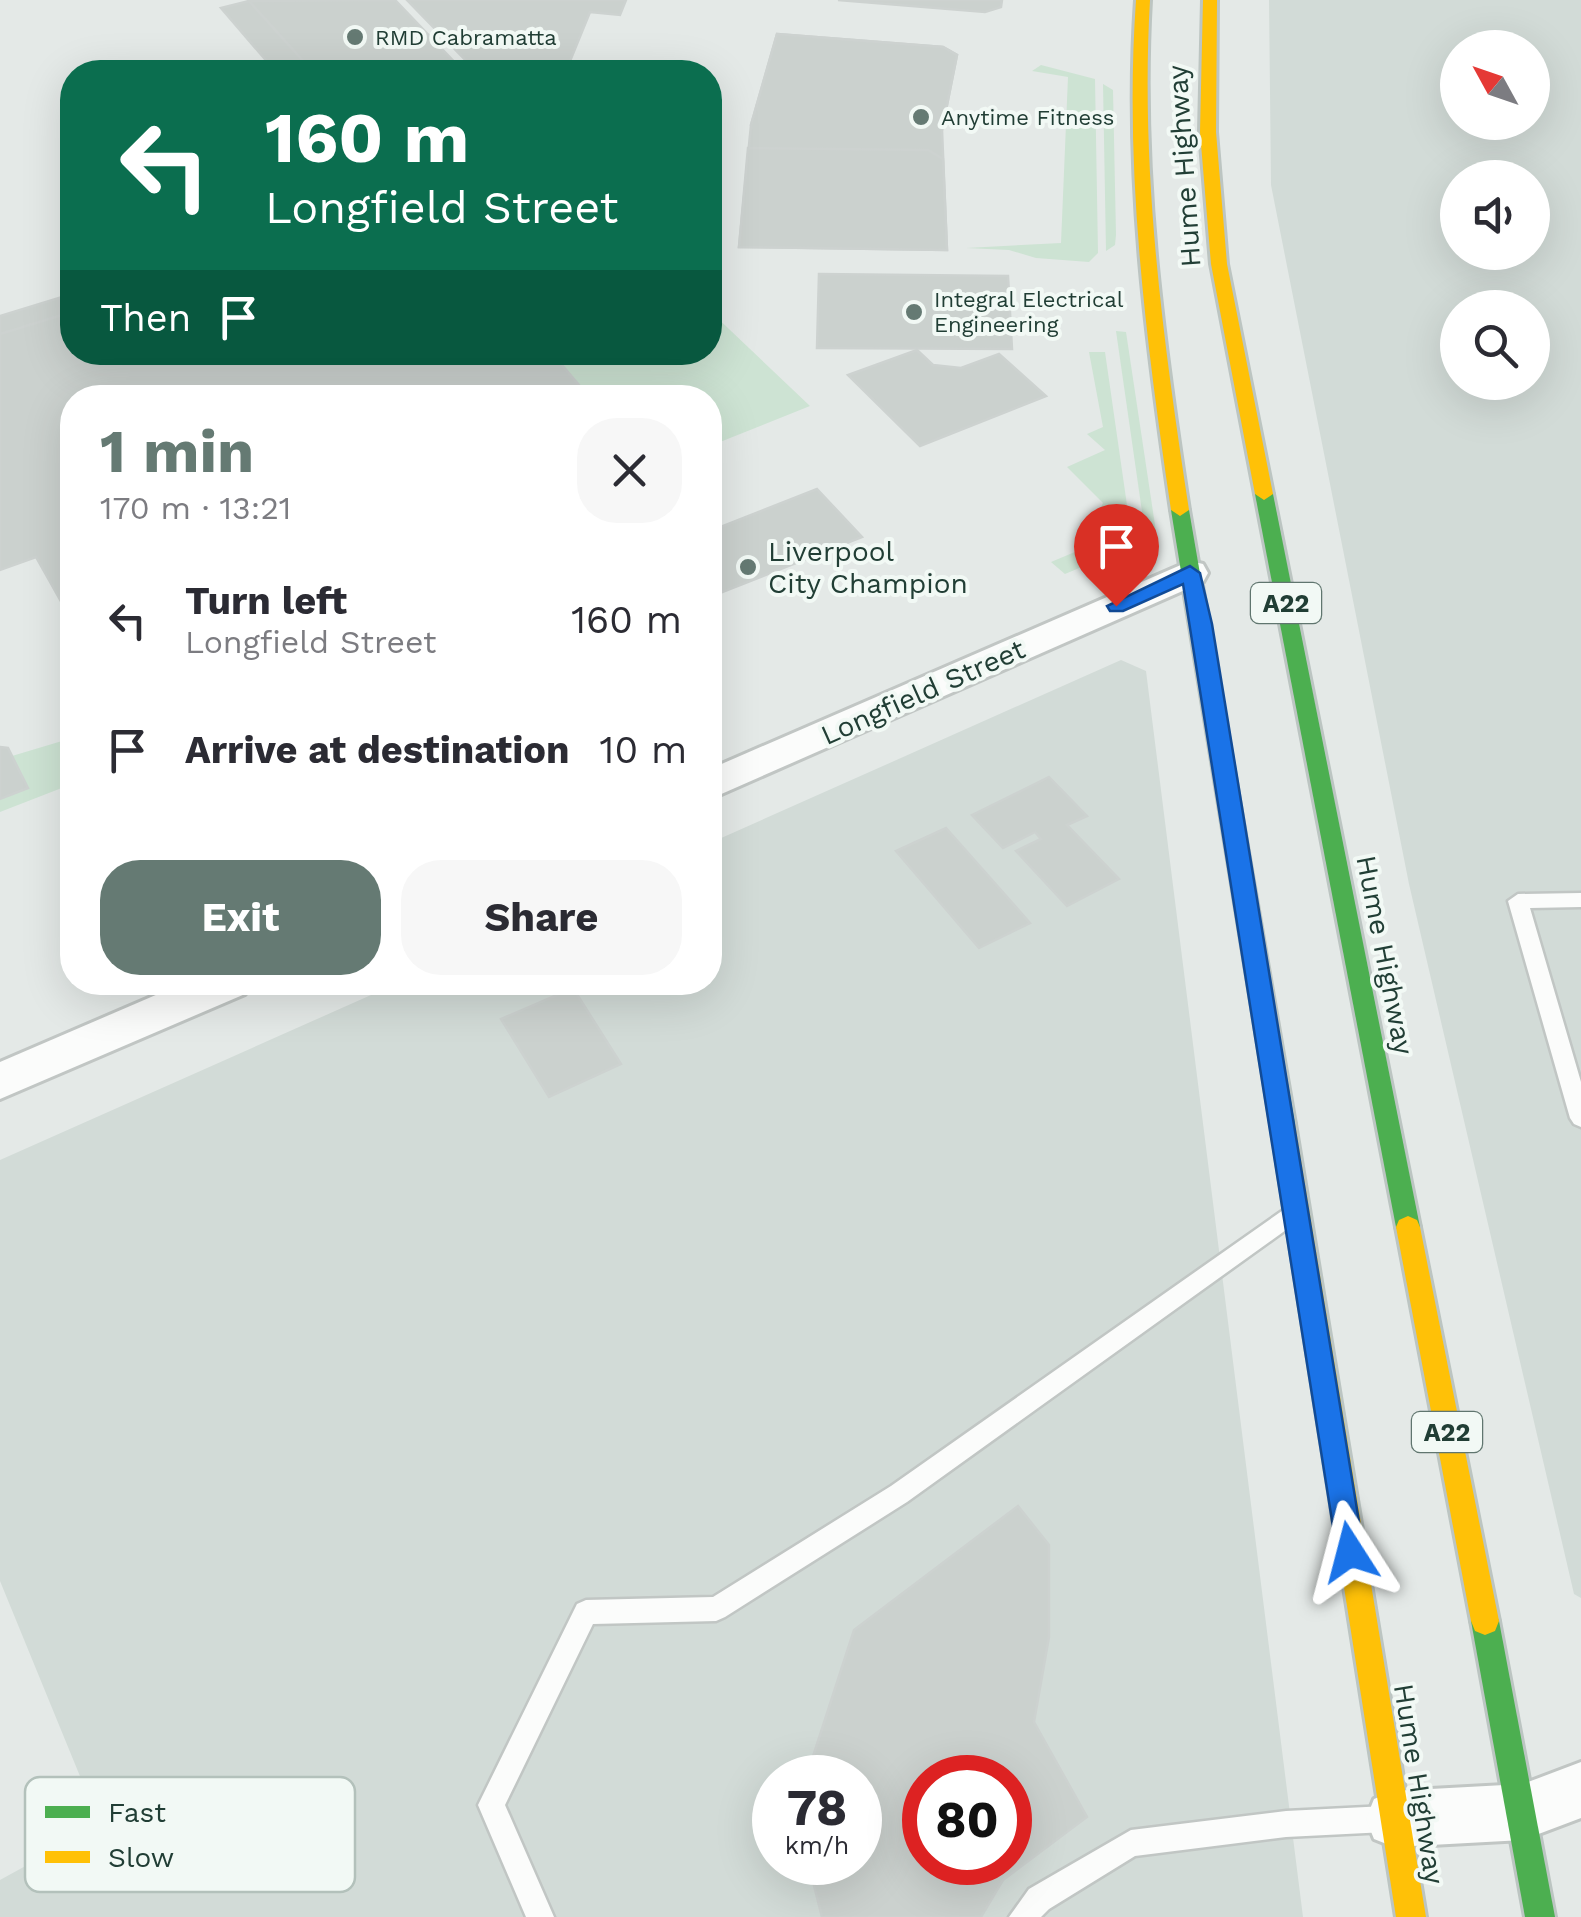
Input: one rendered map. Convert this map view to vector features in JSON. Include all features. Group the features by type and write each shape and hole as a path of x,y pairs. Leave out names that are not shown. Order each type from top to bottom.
{"highway":[{"name":"Hume Highway","path":"1143,0 1136,76 1136,177 1190,573 1202,624 1410,1917"},
{"name":"Hume Highway","path":"1210,0 1206,58 1208,155 1219,264 1523,1812 1540,1917"}],"street":[{"name":"Longfield Street","path":"722,779 1190,573"},
{"path":"0,1081 200,995"},
{"path":"1394,1819 1523,1812 1581,1790"}],"lane":[{"path":"1581,900 1518,901 1581,1118"},
{"path":"540,1917 492,1805 586,1612 716,1609 899,1494 1295,1210"},
{"path":"1023,1917 1039,1899 1131,1843 1286,1824 1394,1819"}],"shaded area":[{"path":"1269,0 1581,0 1581,1598 1574,1594 1409,884 1271,185"},
{"path":"1121,660 1146,671 1303,1917 0,1917 0,1880 25,1866 25,1892 355,1892 355,1777 80,1777 0,1581 0,1160 371,995 722,995 722,838"}],"green space":[{"path":"1041,65 1095,79 1098,253 1089,262 966,248 1061,243 1068,77 1032,71"},
{"path":"1103,84 1113,90 1116,235 1115,245 1106,251"},
{"path":"722,322 810,406 722,441 722,385 579,385 562,365 722,365"},
{"path":"1116,331 1126,332 1158,545 1149,560"},
{"path":"1089,352 1105,352 1131,533 1115,553 1065,574 1051,562 1120,533 1098,513 1103,503 1067,467 1105,450 1087,434 1103,427"},
{"path":"60,742 60,789 0,812 0,799 28,788 12,756"}],"building":[{"name":"RMD Cabramatta","path":"395,0 452,60 302,60 249,1"},
{"path":"407,0 626,0 620,15 590,12 570,60 465,60"},
{"path":"838,0 1002,0 1001,7 985,12"},
{"path":"249,1 302,60 266,60 221,8"},
{"path":"777,34 943,47 957,55 942,130 926,137 762,134 751,125"},
{"path":"777,34 943,47 957,55 942,130 947,250 739,247 751,125"},
{"path":"748,148 928,150 943,159 947,250 739,247"},
{"name":"Integral Electrical Engineering","path":"819,274 1008,276 1012,349 817,348"},
{"path":"60,298 60,316 0,334 0,316"},
{"path":"60,316 60,365 562,365 579,385 60,385 60,600 36,557 0,570 0,334"},
{"path":"917,350 933,365 961,368 999,354 1046,396 920,446 848,375"},
{"name":"Liverpool City Champion","path":"817,489 862,537 722,592 722,526"},
{"path":"0,747 8,748 28,788 0,799"},
{"path":"1049,777 1087,816 1067,825 1119,879 1067,906 1016,851 1041,839 1035,832 1003,848 972,815"},
{"path":"946,828 1030,923 979,948 896,851"},
{"path":"557,995 577,995 621,1064 549,1097 501,1019"},
{"path":"1018,1506 1049,1545 1049,1637 1034,1722 1087,1817 1032,1858 1032,1755 902,1755 902,1885 1000,1885 981,1917 822,1917 814,1885 882,1885 882,1755 813,1755 854,1630"}],"traffic: fast":[{"path":"1264,494 1408,1227"},
{"path":"1180,510 1283,1124"},
{"path":"1485,1621 1540,1917"}],"traffic: slow":[{"path":"1143,0 1139,64 1141,192 1153,320 1180,510"},
{"path":"1210,0 1208,132 1219,264 1264,494"},
{"path":"1283,1124 1411,1917"},
{"path":"1408,1227 1485,1621"}],"place":[{"name":"RMD Cabramatta","path":"355,37"},
{"name":"Anytime Fitness","path":"921,117"},
{"name":"Integral Electrical Engineering","path":"914,312"},
{"name":"Liverpool City Champion","path":"748,567"}],"route":[{"path":"1116,606 1190,573 1202,624 1350,1552"}]}
